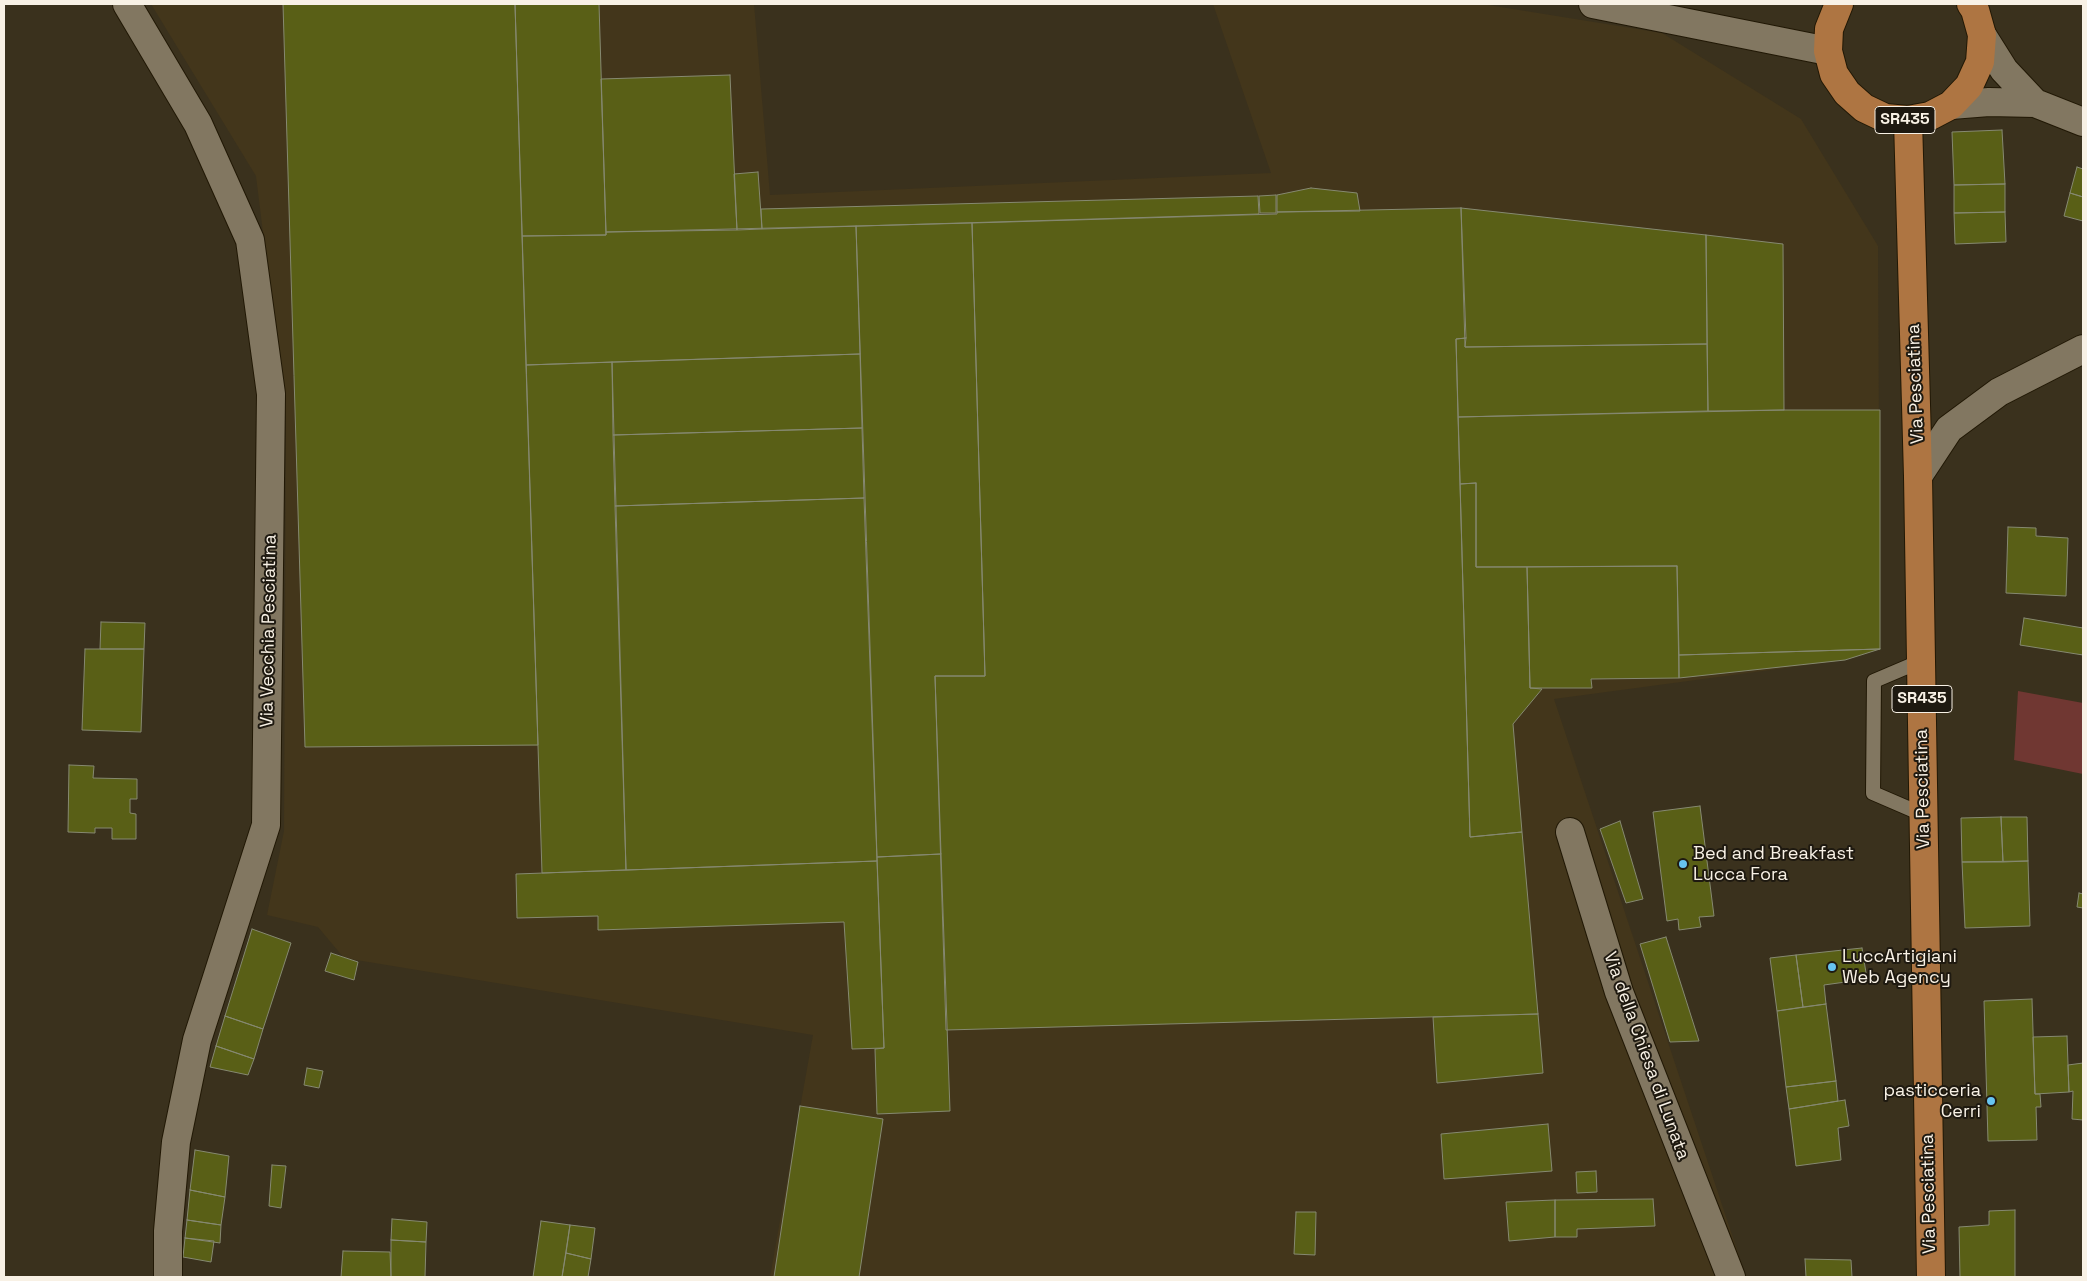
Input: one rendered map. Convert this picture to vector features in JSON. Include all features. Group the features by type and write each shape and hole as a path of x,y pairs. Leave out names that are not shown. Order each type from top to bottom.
{"main road":[{"name":"SR435","path":"1839,4 1829,28 1828,51 1834,74 1847,93 1864,108 1885,118 1908,120 1930,116 1951,105 1969,86 1980,62 1982,35 1975,10 1971,4"},
{"name":"Via Pesciatina","path":"1908,120 1918,476 1931,1277"}],"street":[{"name":"Via Vecchia Pesciatina","path":"127,4 198,124 250,240 271,394 266,826 197,1040 176,1142 168,1231 168,1277"},
{"path":"1593,4 1828,51"},
{"path":"1982,35 2004,70 2035,103"},
{"path":"1951,105 1989,102 2035,103 2082,117"},
{"path":"1918,476 1949,428 1999,392 2083,349"},
{"name":"Via della Chiesa di Lunata","path":"1570,832 1619,992 1731,1277"}],"lane":[{"path":"1921,661 1874,681 1873,793 1924,815"}],"shaded area":[{"path":"151,4 754,4 770,195 1271,173 1213,4 1482,4 1662,33 1801,119 1878,246 1880,649 1845,660 1554,699 1746,1277 770,1277 813,1035 344,958 318,927 267,915 284,831 286,419 256,176"},
{"path":"2018,691 2083,703 2083,774 2014,760"}],"building":[{"path":"283,4 515,4 538,745 305,747"},
{"path":"515,4 599,4 606,235 522,236"},
{"path":"730,75 737,230 606,232 601,79"},
{"path":"2002,130 2005,184 1954,185 1952,132"},
{"path":"2077,167 2083,169 2083,197 2070,193"},
{"path":"758,172 762,229 737,230 734,174"},
{"path":"2005,184 2005,212 1954,213 1954,185"},
{"path":"1311,188 1357,193 1360,211 1277,212 1277,195"},
{"path":"2070,193 2083,197 2083,221 2064,216"},
{"path":"1276,195 1276,213 1260,213 1259,196"},
{"path":"1258,196 1259,214 762,229 761,209"},
{"path":"1461,208 1466,338 1456,339 1470,837 1522,832 1538,1014 946,1030 935,676 985,676 972,223 1277,214 1277,212"},
{"path":"1461,208 1706,235 1707,344 1465,347"},
{"path":"2005,212 2006,242 1955,244 1954,213"},
{"path":"972,223 985,676 935,676 941,854 877,857 856,226"},
{"path":"856,226 860,354 526,365 522,236 606,235 606,232"},
{"path":"1706,235 1783,244 1784,410 1708,411"},
{"path":"1466,338 1465,347 1707,344 1708,411 1458,417 1456,339"},
{"path":"860,354 862,428 613,435 612,362"},
{"path":"612,362 626,870 542,873 526,365"},
{"path":"1784,410 1880,410 1880,649 1679,655 1677,566 1476,567 1476,483 1460,484 1458,417"},
{"path":"862,428 864,498 615,506 613,435"},
{"path":"1476,483 1476,567 1527,567 1530,688 1542,689 1513,724 1522,832 1470,837 1460,484"},
{"path":"864,498 877,861 626,870 615,506"},
{"path":"2008,527 2036,528 2036,536 2068,538 2066,596 2006,593"},
{"path":"1677,566 1679,678 1591,679 1592,688 1530,688 1527,567"},
{"path":"2024,618 2083,628 2083,655 2020,645"},
{"path":"101,622 145,623 144,649 100,649"},
{"path":"85,649 144,649 141,732 82,730"},
{"path":"1880,649 1845,660 1679,678 1679,655"},
{"path":"69,765 94,766 93,778 137,779 137,799 130,799 130,813 136,814 136,839 112,839 112,828 95,828 95,833 68,832"},
{"name":"Bed and Breakfast Lucca Fora","path":"1700,806 1714,916 1699,917 1701,927 1679,930 1678,919 1667,921 1653,812"},
{"path":"2001,817 2027,817 2028,861 2003,862"},
{"path":"2001,817 2003,862 1962,862 1961,818"},
{"path":"1620,821 1643,899 1626,903 1600,829"},
{"path":"941,854 950,1111 877,1114 875,1049 884,1048 877,857"},
{"path":"877,861 884,1048 852,1049 844,922 598,930 598,916 517,918 516,874"},
{"path":"2028,861 2030,926 1965,928 1962,862"},
{"path":"2079,893 2083,894 2083,908 2077,907"},
{"path":"252,929 291,943 263,1029 225,1016"},
{"path":"1666,937 1699,1041 1670,1042 1640,944"},
{"name":"LuccArtigiani Web Agency","path":"1862,948 1867,979 1824,985 1826,1004 1803,1007 1796,955"},
{"path":"331,953 358,962 354,980 325,971"},
{"path":"1796,955 1803,1007 1777,1011 1770,958"},
{"path":"2032,999 2035,1094 2040,1094 2041,1107 2036,1107 2037,1140 1988,1141 1984,1001"},
{"path":"1826,1004 1836,1081 1786,1087 1777,1011"},
{"path":"1538,1014 1543,1073 1437,1083 1433,1017"},
{"path":"225,1016 263,1029 254,1059 216,1046"},
{"path":"2067,1036 2069,1092 2035,1094 2033,1037"},
{"path":"216,1046 254,1059 248,1075 210,1067"},
{"path":"2083,1063 2083,1120 2072,1119 2073,1091 2069,1092 2068,1065"},
{"path":"307,1068 323,1071 319,1088 304,1085"},
{"path":"1836,1081 1838,1101 1789,1109 1786,1087"},
{"path":"1845,1100 1849,1126 1838,1128 1841,1160 1796,1166 1789,1109"},
{"path":"800,1106 883,1119 859,1277 774,1277"},
{"path":"1548,1124 1552,1171 1444,1179 1441,1134"},
{"path":"195,1150 229,1156 225,1197 190,1190"},
{"path":"272,1165 286,1166 281,1208 269,1206"},
{"path":"1596,1171 1597,1192 1577,1193 1576,1172"},
{"path":"190,1190 225,1197 221,1225 187,1220"},
{"path":"1653,1199 1655,1226 1577,1229 1577,1237 1555,1237 1555,1200"},
{"path":"1555,1200 1555,1237 1509,1241 1506,1202"},
{"path":"2015,1210 2015,1277 1960,1277 1959,1227 1989,1225 1989,1211"},
{"path":"1296,1212 1316,1212 1315,1255 1294,1254"},
{"path":"392,1219 427,1222 426,1242 391,1240"},
{"path":"187,1220 221,1225 220,1243 185,1238"},
{"path":"541,1221 570,1225 562,1277 533,1277"},
{"path":"570,1225 595,1228 591,1259 566,1253"},
{"path":"185,1238 214,1241 211,1262 183,1257"},
{"path":"391,1240 426,1242 425,1277 391,1277"},
{"path":"343,1251 390,1252 391,1277 341,1277"},
{"path":"566,1253 591,1259 588,1277 562,1277"},
{"path":"1805,1259 1851,1260 1852,1277 1806,1277"}],"place":[{"name":"Bed and Breakfast Lucca Fora","path":"1683,864"},
{"name":"LuccArtigiani Web Agency","path":"1832,967"},
{"name":"pasticceria Cerri","path":"1991,1101"}]}
